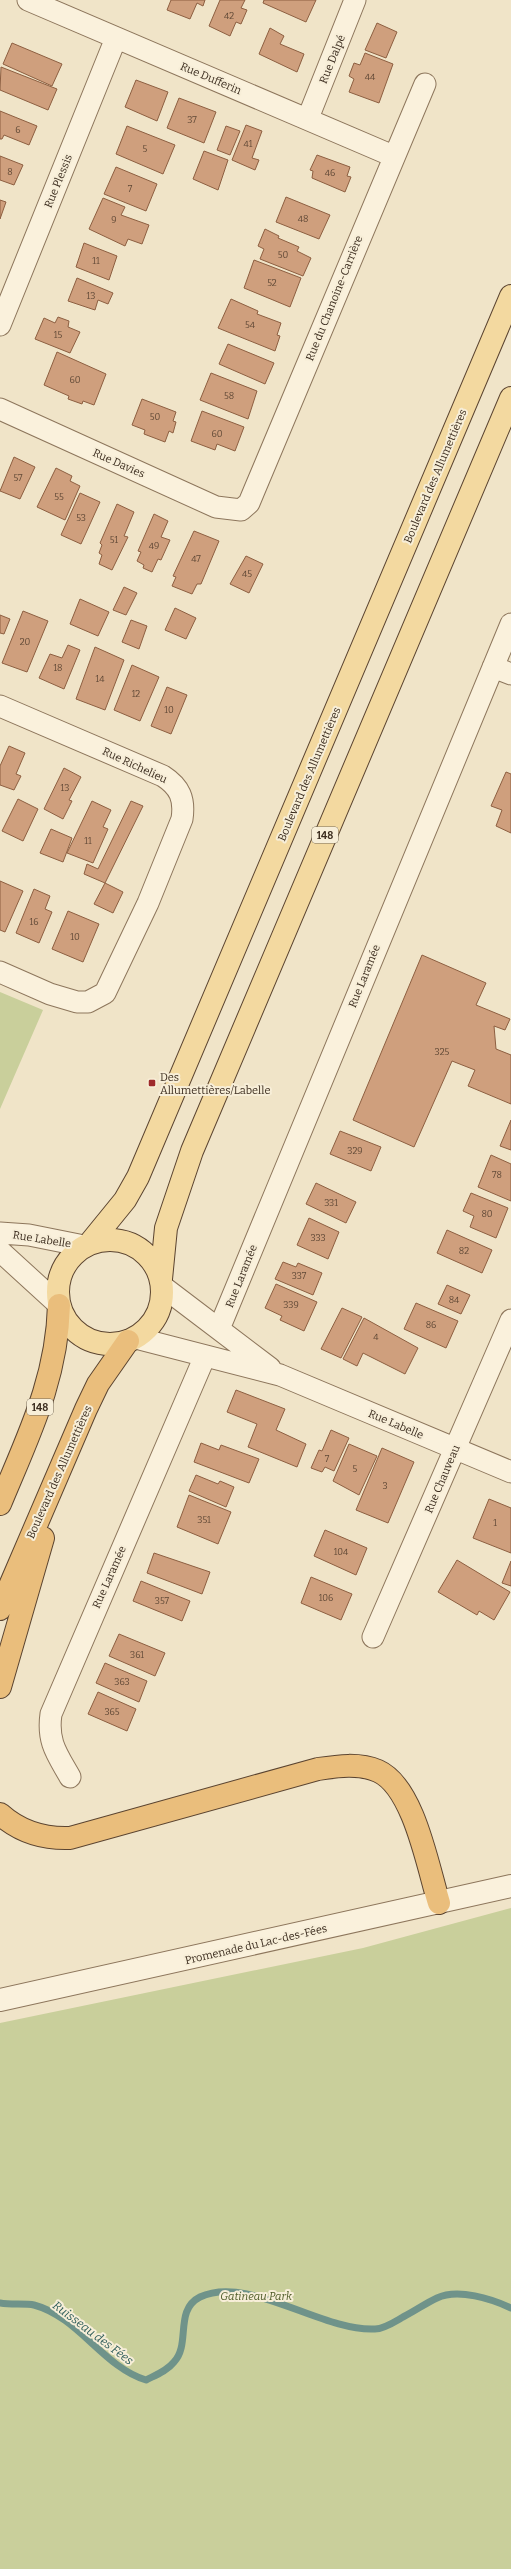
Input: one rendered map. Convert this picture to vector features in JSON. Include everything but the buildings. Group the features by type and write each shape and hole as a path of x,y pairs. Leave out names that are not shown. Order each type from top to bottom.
{"highway":[{"name":"148","path":"0,1504 46,1390 57,1347 58,1304"},
{"name":"Boulevard des Allumettières","path":"0,1609 98,1384 132,1340"},
{"path":"0,1687 67,1453"},
{"path":"0,1814 11,1824 26,1831 54,1838 70,1838 318,1769 339,1766 367,1768 379,1772 388,1778 396,1785 404,1798 410,1811 439,1903"}],"main road":[{"name":"Boulevard des Allumettières","path":"87,1244 125,1200 138,1177 511,296"},
{"name":"148","path":"162,1283 166,1228 192,1151 511,398"},
{"path":"108,1239 126,1241 142,1250 154,1263 162,1283 162,1298 154,1321 132,1340 114,1345 100,1344 86,1339 69,1325 58,1304 58,1285 60,1274 73,1254 87,1244 108,1239"}],"street":[{"name":"Rue Dufferin","path":"28,0 308,118 393,156"},
{"name":"Rue Dalpé","path":"308,118 355,0"},
{"name":"Rue Plessis","path":"0,325 116,38"},
{"name":"Rue du Chanoine-Carrière","path":"241,510 249,503 393,156 425,84"},
{"name":"Rue Davies","path":"0,409 216,507 226,510 241,510"},
{"name":"Rue Laramée","path":"218,1329 502,670 511,624"},
{"name":"Rue Richelieu","path":"0,706 163,776 178,789 184,804 182,818 148,903 111,984 96,999 88,1002 71,1000 0,972"},
{"name":"Rue Labelle","path":"0,1232 87,1244"},
{"name":"Rue Labelle","path":"0,1251 58,1304"},
{"name":"Rue Labelle","path":"162,1283 218,1329 280,1375"},
{"name":"Rue Chauveau","path":"373,1637 511,1320"},
{"name":"Rue Labelle","path":"132,1340 205,1356 280,1375 455,1450 511,1472"},
{"name":"Rue Laramée","path":"70,1777 51,1743 49,1729 51,1714 205,1356"},
{"name":"Promenade du Lac-des-Fées","path":"0,2000 511,1886"}],"green space":[{"path":"0,992 43,1010 0,1109"},
{"name":"Gatineau Park","path":"511,1908 511,2569 0,2569 0,2023 363,1948"}],"waterway":[{"name":"Ruisseau des Fées","path":"0,2303 31,2304 50,2311 78,2331 117,2364 131,2374 146,2380 168,2368 179,2355 182,2346 187,2310 192,2303 200,2297 219,2292 240,2293 262,2298 354,2328 382,2328 445,2295 465,2294 485,2298 511,2308"}],"place":[{"name":"Des Allumettières/Labelle","path":"152,1083"}]}
